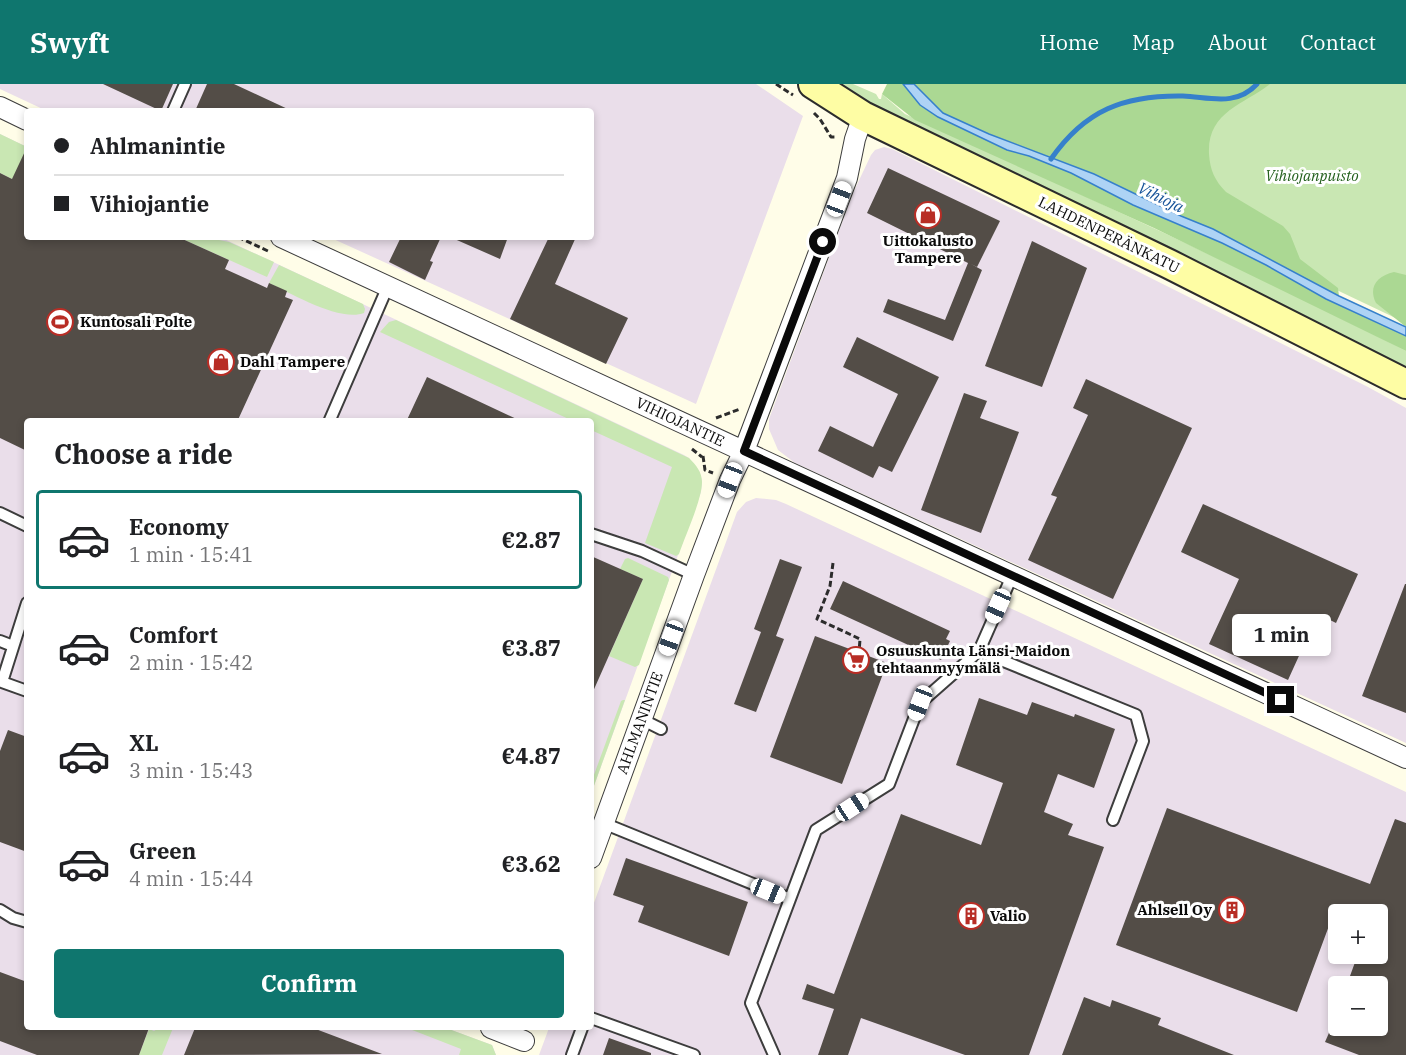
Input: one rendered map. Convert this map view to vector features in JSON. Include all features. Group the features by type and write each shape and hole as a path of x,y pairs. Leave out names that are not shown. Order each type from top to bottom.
{"main road":[{"name":"LAHDENPERÄNKATU","path":"807,97 859,128 1170,264 1406,384"}],"street":[{"path":"0,107 24,119"},
{"name":"AHLMANINTIE","path":"594,849 693,575 730,480 744,451 847,178 859,128"},
{"name":"VIHIOJANTIE","path":"288,240 1406,758"},
{"path":"496,1030 524,1041"}],"lane":[{"path":"174,108 185,84"},
{"path":"331,418 388,286"},
{"path":"0,513 24,525"},
{"path":"594,535 642,551 693,575"},
{"path":"774,1055 751,1003 816,830 889,784 920,703 980,651 1012,576"},
{"path":"24,612 1,685 24,690"},
{"path":"0,641 13,646"},
{"path":"980,651 1136,715 1143,741 1113,820"},
{"path":"641,719 662,729"},
{"path":"603,823 790,899"},
{"path":"0,910 24,921"},
{"path":"594,1019 694,1055"},
{"path":"572,1055 581,1030"}],"path":[{"path":"776,84 807,97 831,137 859,128"},
{"path":"833,563 830,586 817,619 860,639 860,653"}],"shaded area":[{"path":"0,84 756,84 803,116 696,404 336,240 594,240 594,108 41,108 0,89"},
{"path":"0,134 24,146 24,240 226,240 684,455 699,471 702,481 701,492 594,786 594,418 24,418 24,1030 451,1030 492,1045 496,1055 0,1055"},
{"path":"884,147 1067,236 1406,408 1406,743 795,463 778,450 769,429 769,419 853,193 871,155 875,150"},
{"path":"756,498 776,500 1406,792 1406,1055 539,1055 548,1030 594,1030 594,903 737,512 746,502"}],"green space":[{"path":"836,84 853,84 876,94 879,99 882,94 905,114 1282,289 1406,351 1406,367 881,110"},
{"path":"887,84 903,84 920,105 938,117 1007,150 1071,173 1133,205 1222,243 1326,299 1406,336 1406,351 1154,228 915,120 882,94"},
{"path":"914,84 1270,84 1220,119 1210,140 1209,154 1212,170 1226,192 1283,226 1290,234 1300,259 1338,288 1339,296 1213,229 1094,174 989,134 943,113"},
{"name":"Vihiojanpuisto","path":"1211,84 1406,84 1406,323 1141,197"},
{"path":"0,134 24,146 24,164 12,179 0,173"},
{"path":"185,240 229,242 274,262 267,277"},
{"path":"279,265 363,304 364,313 342,314 329,310 269,283"},
{"path":"1394,272 1406,275 1406,327 1376,303 1374,297 1374,287 1379,279"},
{"path":"396,320 689,458 700,472 701,490 679,554 676,556 645,543 672,467 594,431 594,418 566,418 380,332 389,322"},
{"path":"628,558 668,577 669,580 639,665 635,667 609,656 643,579 620,569 625,559"},
{"path":"625,700 594,786 594,775 621,701"},
{"path":"149,1030 172,1030 162,1055 139,1055"},
{"path":"412,1030 451,1030 492,1045 496,1055 459,1055 461,1049"}],"water":[{"path":"903,84 914,84 943,113 989,134 1094,174 1213,229 1339,296 1406,327 1406,336 1326,299 1222,243 1133,205 1071,173 1007,150 938,117 920,105"}],"building":[{"path":"103,84 173,84 162,108 155,108"},
{"path":"207,84 234,84 286,108 196,108"},
{"path":"24,153 24,240 185,240 229,260 225,269 267,288 269,283 287,291 285,297 293,300 239,418 24,418 24,450 0,438 0,173 12,179"},
{"path":"888,168 1000,221 977,267 971,264 982,270 953,341 883,312 888,299 945,320 968,263 867,213"},
{"path":"400,240 440,240 430,261 433,262 425,280 389,262"},
{"path":"457,240 507,240 500,259"},
{"path":"548,240 575,240 555,284 628,318 606,364 510,319"},
{"path":"1032,241 1087,268 1042,387 985,366"},
{"path":"857,337 939,377 892,472 879,466 873,478 818,451 830,426 873,447 898,394 843,367"},
{"path":"427,377 514,418 408,418"},
{"path":"1086,379 1192,428 1113,599 1028,560 1057,497 1051,495 1088,415 1073,408"},
{"path":"964,393 987,401 980,418 1019,432 981,533 921,510"},
{"path":"1203,504 1358,574 1336,623 1318,614 1288,680 1209,644 1239,579 1181,552"},
{"path":"594,557 643,579 594,689"},
{"path":"780,559 802,567 776,636 784,639 756,712 734,704 761,632 754,629"},
{"path":"843,581 950,631 946,639 950,641 941,660 830,609"},
{"path":"1406,584 1406,713 1362,696"},
{"path":"815,636 887,663 842,784 770,757"},
{"name":"Valio","path":"979,698 1027,715 1032,702 1074,717 1075,714 1115,729 1094,788 1058,774 1044,812 1073,824 1068,835 1104,847 1029,1055 965,1055 861,1018 848,1055 818,1055 834,1009 802,999 807,984 834,994 901,814 981,845 1003,783 956,765"},
{"path":"8,730 24,736 24,851 0,842 0,751"},
{"name":"Ahlsell Oy","path":"1167,808 1370,884 1395,819 1406,823 1406,1055 1359,1055 1325,1042 1328,1035 1388,1036 1388,976 1350,976 1354,964 1388,964 1388,904 1328,904 1328,928 1297,1012 1116,945"},
{"path":"626,858 748,902 729,956 638,922 644,906 613,895"},
{"path":"0,972 24,981 24,1030 148,1030 139,1055 37,1055 0,1041"},
{"path":"1084,997 1110,1007 1112,1000 1161,1018 1158,1025 1234,1055 1062,1055"},
{"path":"194,1030 318,1030 382,1054 184,1055"},
{"path":"609,1038 651,1053 651,1055 603,1055"}],"waterway":[{"path":"1051,159 1064,142 1092,117 1124,103 1162,96 1231,98 1240,96 1257,84"}],"place":[{"name":"Uittokalusto Tampere","path":"928,215"},
{"name":"Kuntosali Polte","path":"60,322"},
{"name":"Dahl Tampere","path":"221,362"},
{"name":"Osuuskunta Länsi-Maidon tehtaanmyymälä","path":"856,660"},
{"name":"Ahlsell Oy","path":"1232,910"},
{"name":"Valio","path":"971,916"}],"route":[{"path":"823,242 744,451 1281,700"}],"water label":[{"name":"Vihioja","path":"1161,197"}]}
